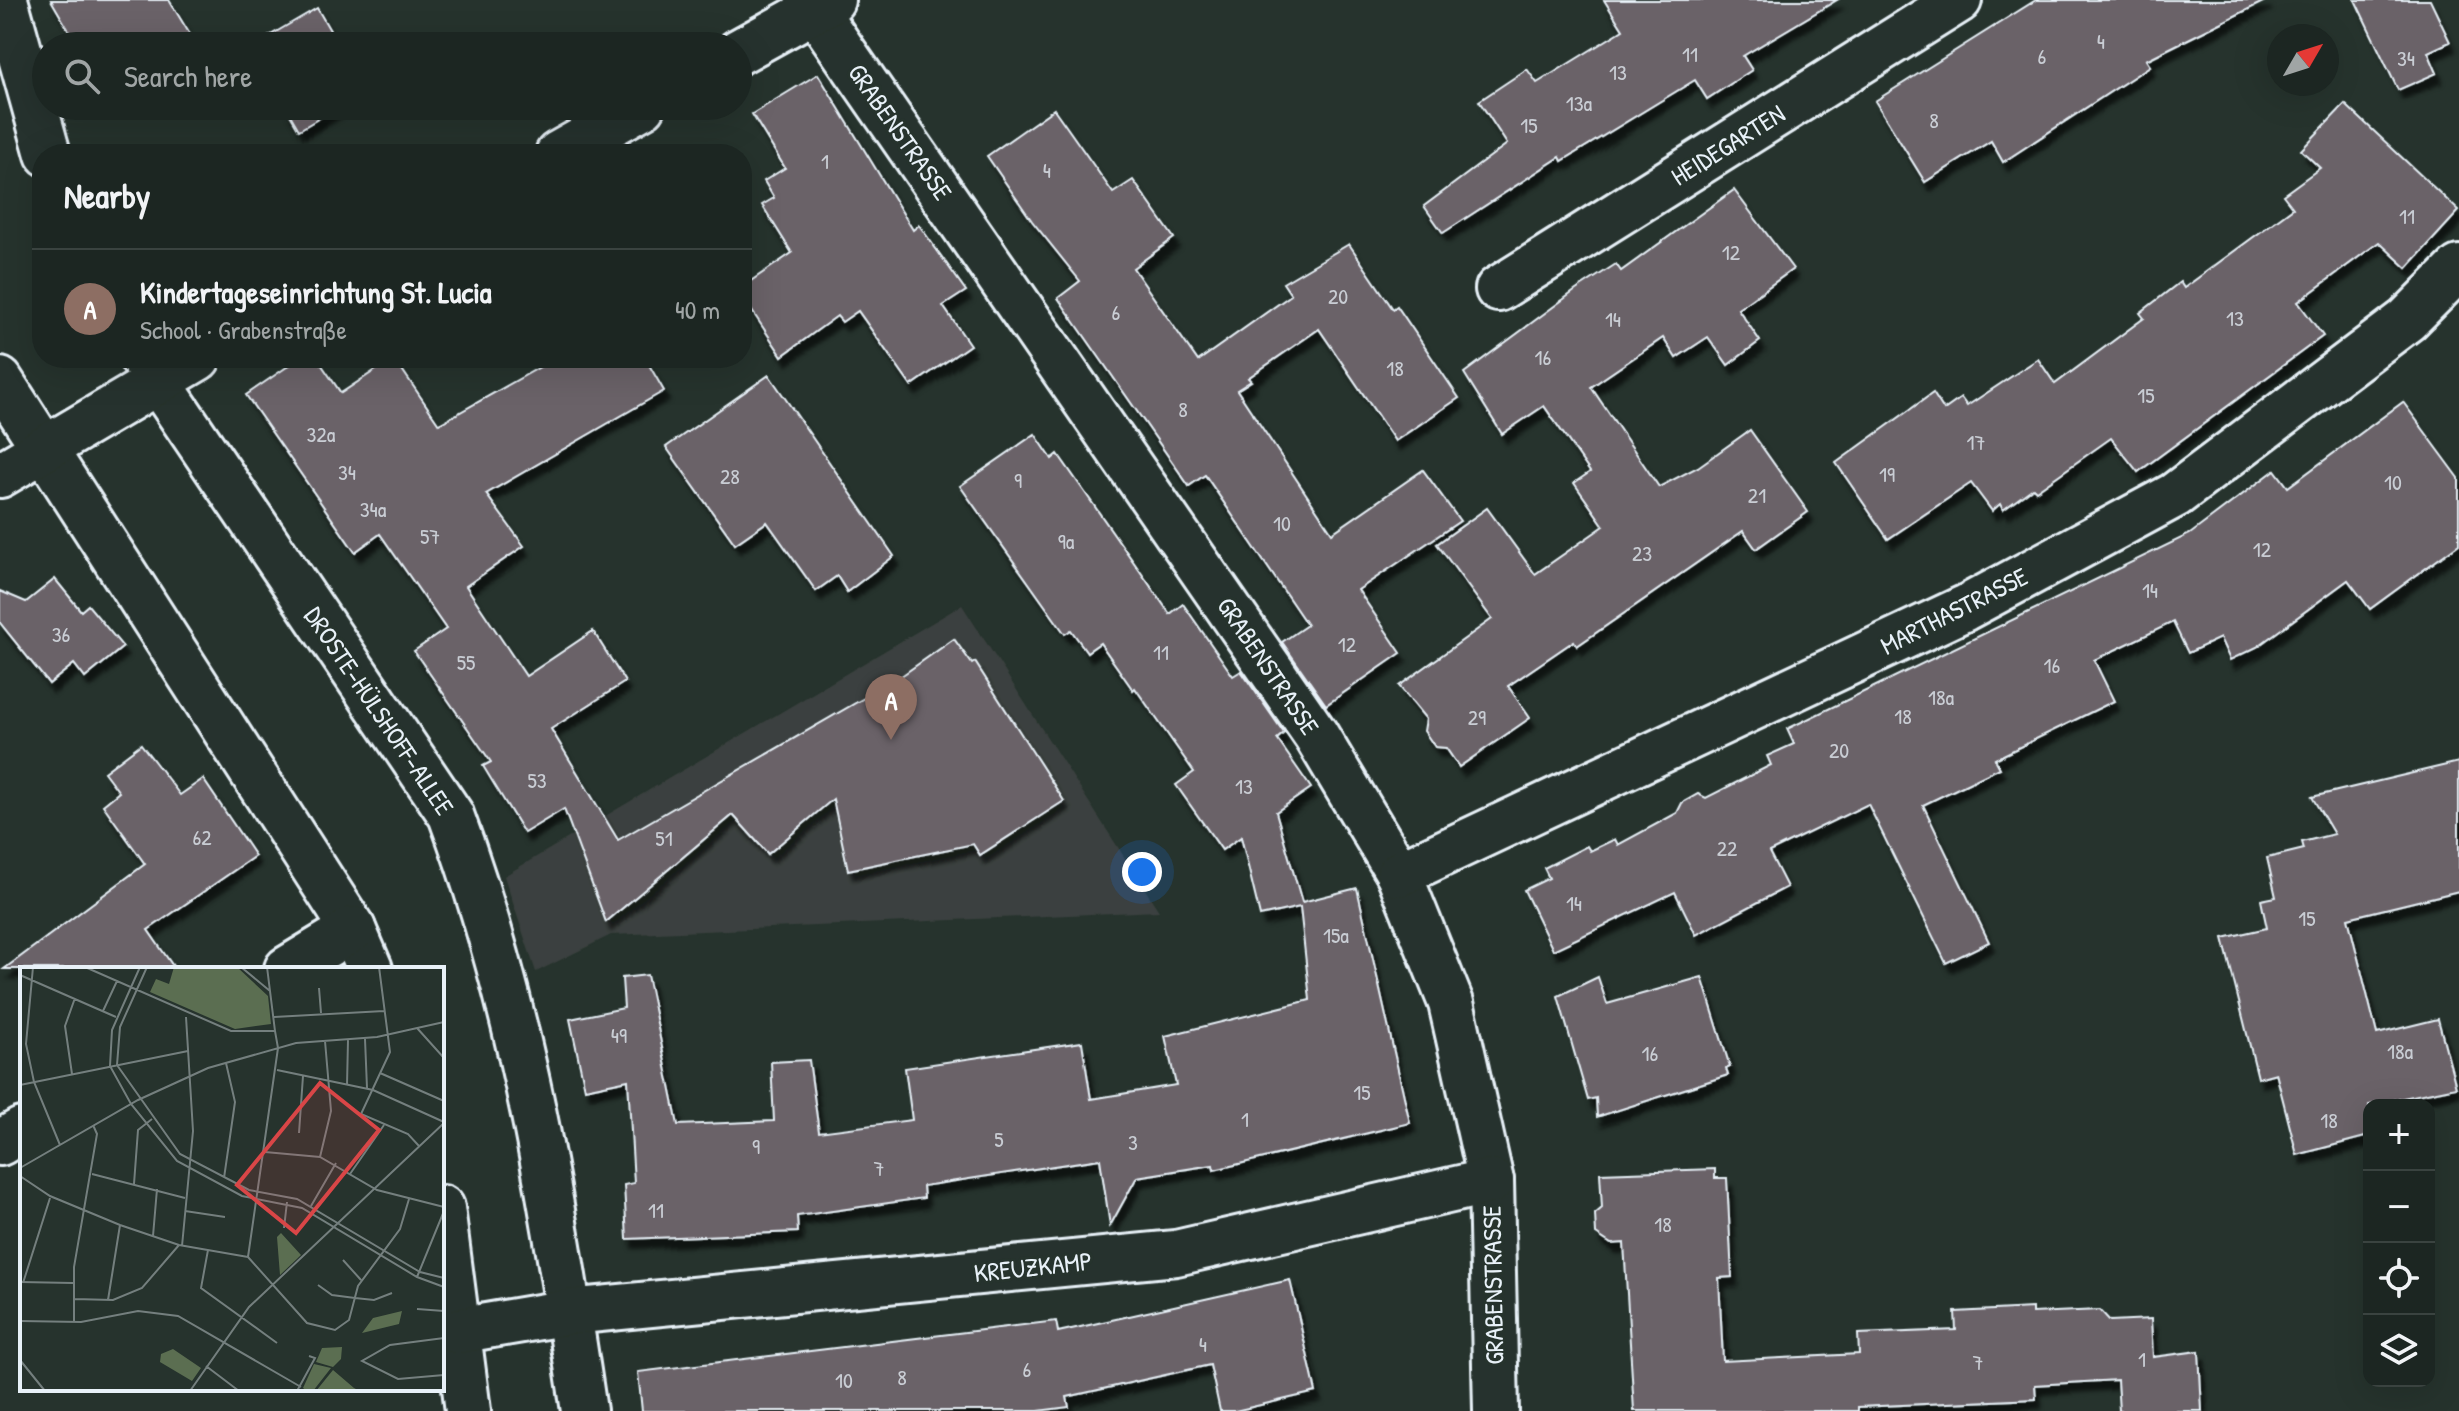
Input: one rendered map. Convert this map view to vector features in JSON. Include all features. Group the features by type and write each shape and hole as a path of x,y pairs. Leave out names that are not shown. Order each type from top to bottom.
{"street":[{"path":"5,0 32,97"},
{"name":"HEIDEGARTEN","path":"1498,289 1959,0"},
{"path":"752,44 823,4"},
{"name":"GRABENSTRASSE","path":"823,4 1316,735 1399,874 1451,1003 1491,1181 1496,1411"},
{"path":"39,120 45,144"},
{"path":"576,144 618,120"},
{"name":"MARTHASTRASSE","path":"1399,874 1965,608 2175,495 2407,320 2459,268"},
{"path":"0,475 43,449 149,370"},
{"name":"DROSTE-HÜLSHOFF-ALLEE","path":"149,370 451,815 470,864 518,1032 584,1411"},
{"path":"0,380 353,929 369,967"},
{"path":"290,967 353,929"},
{"path":"0,1143 20,1131"},
{"name":"KREUZKAMP","path":"569,1312 1176,1253 1491,1181"},
{"path":"444,1224 468,1411"},
{"path":"457,1331 569,1312"}],"shaded area":[{"path":"962,605 1159,911 611,935 536,972 504,876"}],"building":[{"path":"51,0 169,0 188,32 70,32"},
{"path":"1604,0 1837,0 1743,56 1752,70 1707,99 1695,80 1562,161 1560,157 1443,233 1424,206 1507,144 1479,101 1527,69 1537,83 1623,30"},
{"path":"2036,0 2267,0 2146,60 2150,66 2003,162 1991,141 1925,182 1875,101"},
{"path":"2355,0 2430,0 2450,42 2428,52 2437,73 2398,90"},
{"path":"317,8 331,32 276,32"},
{"path":"818,74 913,230 919,225 966,291 943,306 970,345 911,386 858,311 842,322 837,316 782,356 752,311 752,280 792,253 762,205 774,198 764,181 785,168 752,114"},
{"path":"2345,104 2459,211 2407,268 2379,242 2298,302 2323,336 2138,472 2111,438 2036,491 2033,488 2003,510 2000,504 1992,511 1971,483 1888,539 1836,463 1933,393 1944,410 1961,398 1967,406 2038,359 2055,384 2144,318 2140,313 2180,282 2184,288 2293,208 2283,195 2320,168 2301,150"},
{"path":"1054,109 1113,193 1133,180 1174,238 1133,268 1198,361 1291,295 1283,283 1349,244 1393,309 1397,306 1459,398 1395,441 1319,329 1248,378 1251,381 1237,390 1332,533 1423,470 1460,521 1358,590 1401,653 1326,705 1282,642 1307,625 1205,475 1189,486 1058,298 1080,281 1032,221 987,156"},
{"path":"293,120 316,120 299,130"},
{"path":"1734,190 1793,269 1738,309 1760,341 1728,365 1708,337 1676,358 1663,338 1591,387 1659,487 1698,467 1750,430 1808,512 1756,549 1743,531 1577,646 1574,641 1508,686 1530,718 1459,767 1446,748 1435,747 1424,731 1426,719 1399,686 1492,619 1437,544 1487,508 1535,574 1604,526 1574,483 1590,472 1544,406 1502,434 1464,373 1576,290 1616,264 1621,271"},
{"path":"285,368 324,368 341,393 379,368 401,368 439,424 538,368 651,368 664,391 486,494 524,546 466,586 526,676 593,631 625,682 551,729 618,840 897,679 954,639 972,664 975,662 1064,801 980,855 973,844 848,870 833,799 768,854 733,815 606,922 564,809 524,833 483,766 491,762 414,651 446,629 380,534 355,552 246,395"},
{"path":"769,375 894,556 847,592 837,576 816,591 767,522 735,544 666,447"},
{"path":"2403,402 2459,478 2459,544 2370,609 2348,580 2257,647 2230,660 2220,638 2188,653 2173,622 2094,660 2114,701 1995,759 2000,768 1923,805 1989,942 1946,963 1868,804 1769,852 1787,887 1696,935 1675,892 1553,950 1524,890 1549,878 1544,868 1587,846 1590,851 1615,839 1618,845 1677,813 1682,803 1698,794 1706,798 1771,765 1767,756 1794,744 1787,729 2190,534 2275,470 2288,487"},
{"path":"1035,434 1052,459 1058,454 1170,614 1183,604 1233,676 1241,671 1284,733 1277,739 1311,788 1276,812 1302,902 1357,888 1410,1123 1214,1170 1213,1165 1137,1177 1110,1226 1100,1159 923,1186 924,1198 797,1216 798,1232 627,1239 624,1185 634,1183 628,1080 585,1089 570,1019 624,1008 622,978 647,975 678,1125 774,1121 771,1062 809,1060 819,1132 912,1120 905,1068 1082,1042 1091,1099 1176,1085 1165,1036 1310,1000 1300,907 1260,916 1241,837 1222,850 1176,785 1194,772 1135,688 1133,690 1100,643 1087,652 1071,630 1065,634 960,486"},
{"path":"55,579 81,611 88,605 123,647 85,678 74,664 49,684 0,623 0,591 26,602"},
{"path":"141,744 180,795 203,779 255,856 148,930 174,967 4,969 145,864 103,805 119,792 104,772"},
{"path":"2459,762 2459,891 2348,918 2377,1034 2438,1019 2456,1087 2398,1099 2363,1099 2363,1138 2297,1155 2276,1073 2258,1078 2223,938 2267,928 2261,900 2276,897 2267,858 2304,849 2302,842 2334,834 2312,797"},
{"path":"1598,977 1607,1004 1702,977 1730,1067 1726,1069 1728,1075 1597,1117 1596,1098 1588,1100 1558,996"},
{"path":"1715,1169 1715,1178 1727,1178 1732,1277 1719,1278 1723,1361 1859,1354 1858,1334 1956,1330 1955,1312 2032,1308 2032,1313 2100,1310 2110,1321 2151,1319 2153,1357 2199,1351 2202,1411 2119,1411 2117,1380 2035,1385 2036,1399 1858,1407 1858,1411 1634,1411 1624,1243 1611,1244 1596,1234 1595,1214 1602,1208 1600,1173"},
{"path":"1290,1280 1316,1392 1235,1411 1220,1411 1210,1365 1067,1397 1069,1407 1038,1411 642,1411 638,1372 1056,1321 1058,1332"}],"place":[{"name":"Kindertageseinrichtung St. Lucia","path":"891,740"}]}
